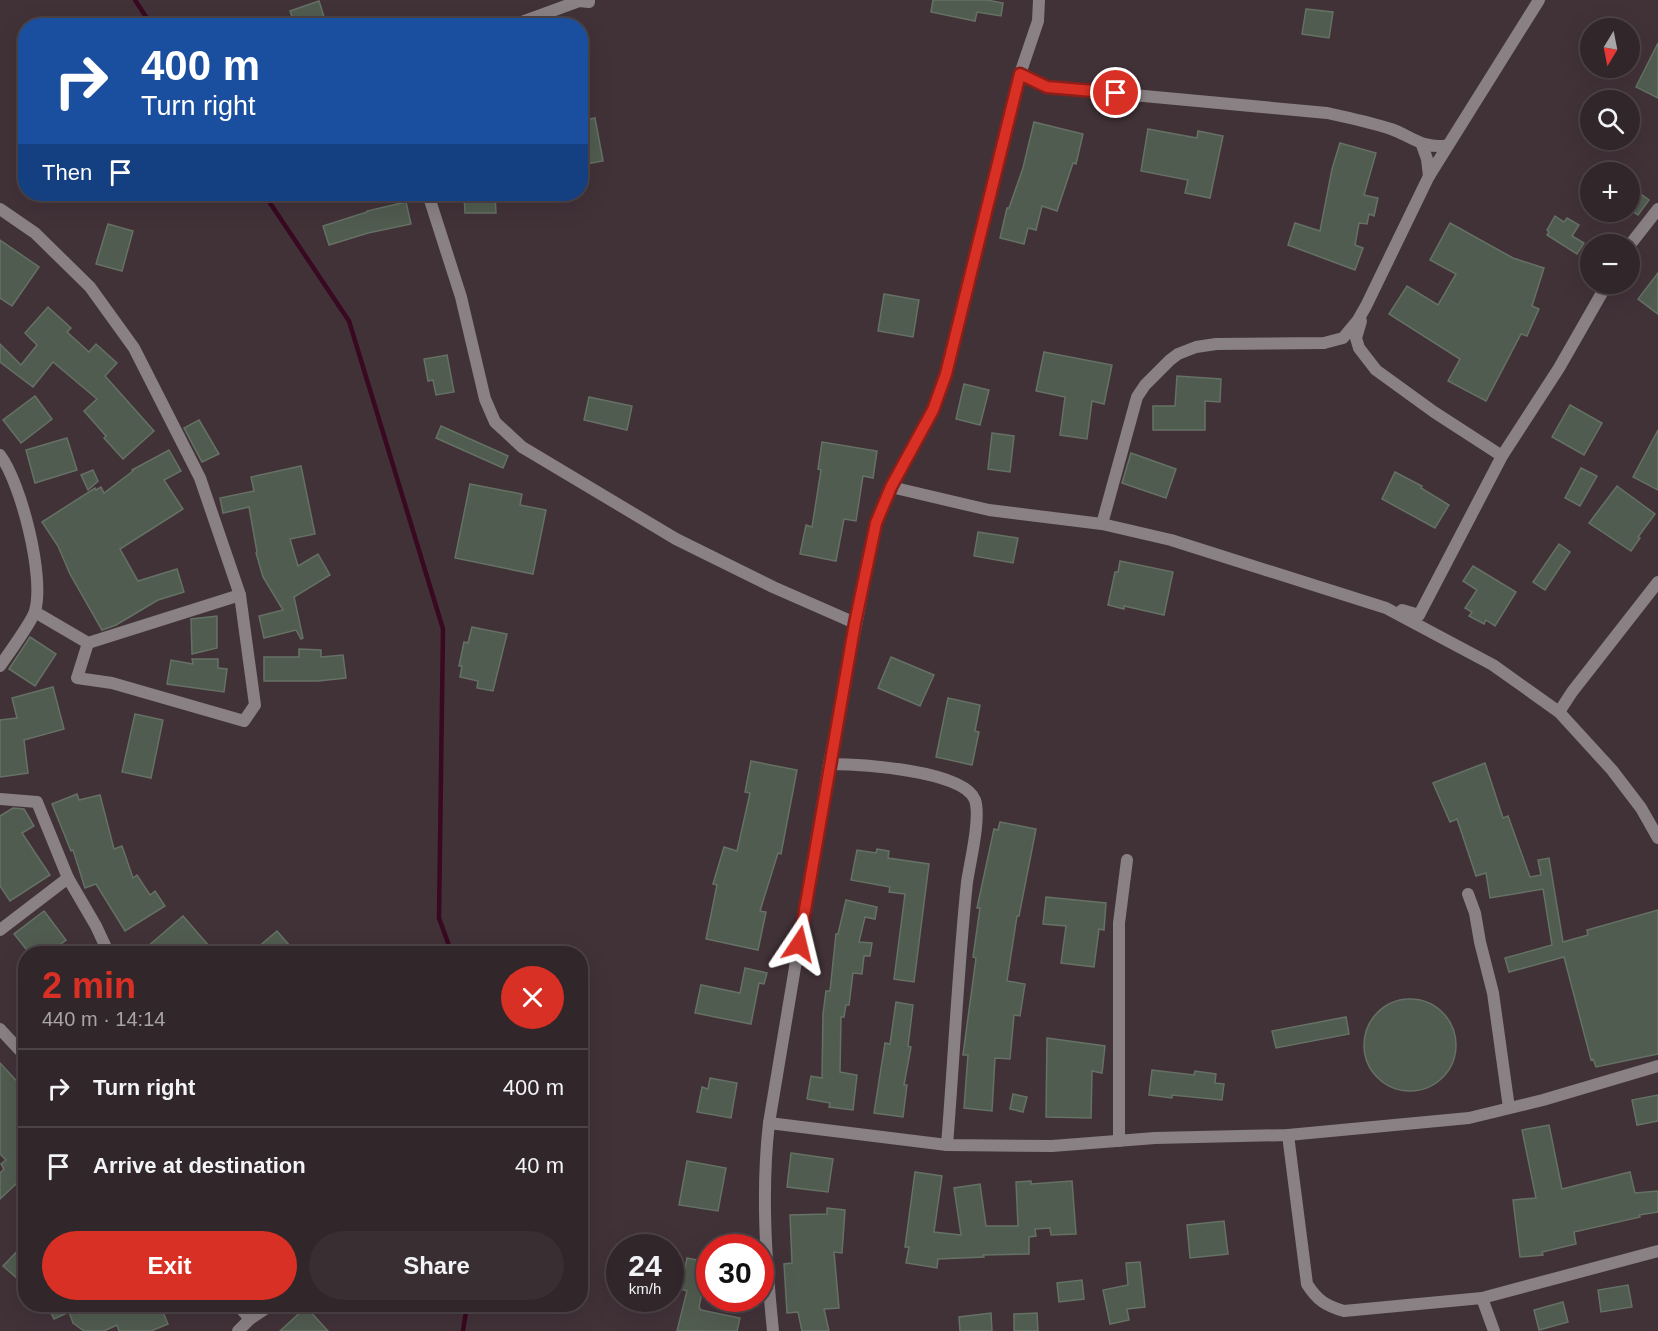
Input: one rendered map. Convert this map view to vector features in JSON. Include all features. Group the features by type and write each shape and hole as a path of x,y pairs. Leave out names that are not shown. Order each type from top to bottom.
{"street":[{"path":"533,18 579,1 589,2 589,0"},
{"path":"773,1331 767,1271 764,1180 769,1123 855,623 876,523 891,487 933,410 946,374 1020,74 1038,21 1040,0"},
{"path":"1102,524 1137,397 1145,385 1170,360 1187,350 1216,344 1324,343 1343,338 1366,306 1429,176 1539,0"},
{"path":"1020,74 1047,87 1327,113 1394,130 1422,145 1448,146"},
{"path":"1422,145 1429,176"},
{"path":"430,201 461,297 486,399 495,422 522,447 676,539 773,587 855,623"},
{"path":"0,209 35,233 90,287 134,348 200,478 240,595 255,705 244,721 112,683 77,678 88,643"},
{"path":"1638,234 1658,209"},
{"path":"1419,615 1502,456 1559,368 1601,294"},
{"path":"1366,306 1356,338 1359,348 1376,370 1434,412 1502,456"},
{"path":"0,455 7,464 23,508 34,552 37,590 35,612 0,666"},
{"path":"891,487 989,510 1102,524 1171,540 1386,608 1419,615"},
{"path":"1559,712 1597,659 1658,582"},
{"path":"35,612 88,643 240,595"},
{"path":"1386,608 1493,665 1559,712 1612,770 1641,808 1658,838"},
{"path":"1419,615 1422,622 1435,625 1433,632"},
{"path":"829,764 864,765 945,778 964,787 975,800 976,823 968,881 947,1145"},
{"path":"0,800 37,802 68,878 96,926 105,946"},
{"path":"1119,1141 1119,923 1126,860"},
{"path":"0,930 68,878"},
{"path":"1468,894 1475,914 1493,993 1509,1108"},
{"path":"0,1029 18,1048"},
{"path":"769,1123 947,1145 1053,1146 1155,1138 1288,1134 1469,1118 1658,1065"},
{"path":"1288,1134 1307,1284 1315,1297 1327,1307 1344,1311 1482,1298 1657,1254"},
{"path":"1482,1298 1494,1331"},
{"path":"244,1312 250,1319"},
{"path":"238,1331 260,1312"}],"building":[{"path":"933,0 987,0 1003,3 1001,16 977,12 975,21 931,12"},
{"path":"319,1 324,18 292,18 290,11"},
{"path":"1306,9 1333,12 1329,38 1302,34"},
{"path":"1658,43 1658,98 1636,87"},
{"path":"595,118 603,161 588,164 588,119"},
{"path":"1034,122 1083,134 1076,164 1073,163 1057,211 1042,206 1036,230 1028,228 1024,244 1000,238 1007,208 1009,208 1023,168"},
{"path":"1148,129 1197,138 1198,131 1223,136 1210,198 1185,193 1188,180 1141,171"},
{"path":"1340,143 1376,153 1364,195 1378,198 1374,216 1369,214 1367,224 1359,223 1355,245 1363,248 1355,270 1288,245 1295,223 1320,231 1332,169"},
{"path":"1640,193 1649,200 1640,212"},
{"path":"464,201 495,201 496,213 465,213"},
{"path":"406,202 411,224 368,233 329,245 323,226 367,211"},
{"path":"1555,216 1564,222 1567,218 1579,225 1572,236 1580,241 1580,249 1577,254 1547,235 1549,232 1547,230"},
{"path":"1450,223 1513,258 1544,268 1532,306 1539,309 1527,336 1521,334 1486,401 1448,381 1460,359 1389,314 1407,286 1438,305 1456,274 1430,260"},
{"path":"108,224 133,231 122,271 96,264"},
{"path":"0,240 39,267 12,306 0,298"},
{"path":"1658,273 1658,314 1638,299"},
{"path":"884,294 919,300 913,337 878,331"},
{"path":"48,307 71,328 67,332 89,352 96,344 117,363 105,376 154,431 123,459 84,411 97,399 53,362 33,387 0,362 0,344 21,365 37,345 25,333"},
{"path":"1044,352 1112,365 1104,404 1092,401 1087,439 1060,435 1065,397 1036,391"},
{"path":"447,355 454,392 436,395 433,380 428,381 424,359"},
{"path":"1177,376 1221,379 1220,402 1205,401 1205,430 1153,430 1153,406 1175,406"},
{"path":"964,384 989,390 980,425 956,419"},
{"path":"35,396 52,419 21,443 3,420"},
{"path":"589,397 632,406 627,430 584,420"},
{"path":"1570,405 1602,423 1584,455 1552,437"},
{"path":"199,420 219,454 202,462 184,428"},
{"path":"441,426 508,456 503,468 436,438"},
{"path":"1658,430 1658,490 1633,477"},
{"path":"992,433 1014,436 1010,472 988,469"},
{"path":"67,438 77,470 35,483 26,450"},
{"path":"822,442 877,451 873,478 863,476 856,521 844,519 836,561 800,554 806,525 812,527 821,470 818,469"},
{"path":"169,450 181,471 164,480 183,509 120,549 138,581 177,569 184,592 158,600 116,625 102,630 70,574 58,546 42,522 95,488 96,490 101,487 104,493 132,470"},
{"path":"1131,453 1176,469 1166,498 1122,483"},
{"path":"301,466 315,534 290,539 298,566 318,554 330,575 294,597 303,638 301,639 296,630 264,638 259,616 283,610 263,577 256,553 249,507 223,513 220,498 254,491 251,477"},
{"path":"1581,468 1597,476 1580,506 1565,498"},
{"path":"93,470 98,481 88,490 81,475"},
{"path":"1395,472 1422,486 1421,488 1449,505 1435,528 1382,499"},
{"path":"470,484 522,494 520,505 546,510 533,574 455,558"},
{"path":"1617,486 1655,514 1631,551 1589,523"},
{"path":"978,532 1018,538 1013,563 974,556"},
{"path":"1559,544 1570,552 1545,590 1533,582"},
{"path":"1120,561 1173,572 1164,615 1124,606 1124,609 1108,605 1115,572 1118,572"},
{"path":"1473,566 1516,592 1495,626 1486,620 1484,624 1469,616 1472,612 1465,608 1477,590 1463,581"},
{"path":"217,616 217,648 192,654 191,619"},
{"path":"472,627 507,634 493,691 477,688 478,681 460,677 462,666 459,666 464,642 468,643"},
{"path":"30,637 56,654 35,686 9,669"},
{"path":"299,649 321,650 321,657 343,655 346,678 318,681 264,681 264,657 299,657"},
{"path":"891,657 934,675 920,706 878,688"},
{"path":"192,659 218,659 218,668 227,669 224,692 167,684 171,660 193,664"},
{"path":"53,687 64,729 24,740 28,773 0,777 0,720 17,718 12,698"},
{"path":"948,698 980,705 975,731 979,732 972,765 936,757"},
{"path":"135,714 163,720 151,778 122,772"},
{"path":"751,761 797,770 781,854 778,853 760,911 766,912 758,950 706,939 717,885 713,884 724,847 737,851 750,793 745,792"},
{"path":"1485,763 1503,818 1508,816 1530,877 1541,875 1538,860 1549,858 1563,942 1588,935 1587,930 1658,910 1658,1054 1596,1067 1593,1059 1591,1060 1564,957 1509,972 1505,958 1552,945 1543,889 1490,898 1486,873 1476,876 1457,819 1450,822 1433,783"},
{"path":"77,794 79,800 100,795 114,849 122,846 133,878 137,875 150,895 155,891 165,906 125,931 96,884 85,888 73,850 71,851 52,804"},
{"path":"13,808 24,809 34,826 22,833 50,875 10,901 0,886 0,816"},
{"path":"1000,822 1036,829 1019,916 1017,916 1007,981 1025,984 1020,1016 1014,1015 1010,1059 995,1058 992,1111 964,1108 968,1055 963,1055 976,958 973,957 980,908 977,908 994,829 998,830"},
{"path":"877,849 889,851 888,858 929,864 914,982 894,979 905,894 889,892 890,887 851,880 857,850 876,853"},
{"path":"1046,897 1106,903 1104,930 1099,929 1094,967 1061,963 1066,926 1043,924"},
{"path":"846,900 877,907 875,919 865,917 859,942 872,943 870,956 864,956 862,974 853,973 849,1005 846,1005 844,1017 841,1017 840,1072 857,1075 853,1110 829,1107 830,1103 807,1099 811,1076 822,1078 823,1014 826,991 830,991 836,934 838,934"},
{"path":"44,911 66,940 58,946 24,946 14,934"},
{"path":"183,916 209,946 148,946"},
{"path":"277,931 290,946 259,946"},
{"path":"745,968 767,973 764,984 759,983 751,1024 695,1013 701,985 740,993"},
{"path":"1410,999 1427,1003 1442,1013 1452,1028 1456,1045 1452,1062 1442,1077 1427,1087 1410,1091 1393,1087 1378,1077 1368,1062 1364,1045 1368,1028 1378,1013 1393,1003"},
{"path":"896,1002 913,1005 908,1046 911,1047 904,1085 907,1085 903,1117 874,1113 885,1043 890,1044"},
{"path":"1346,1017 1349,1034 1276,1048 1272,1031"},
{"path":"1047,1038 1105,1046 1102,1073 1092,1071 1091,1118 1046,1117"},
{"path":"0,1063 18,1082 18,1185 16,1184 0,1199 0,1173 4,1169 1,1164 6,1160 0,1154"},
{"path":"1152,1070 1194,1075 1195,1071 1216,1074 1215,1083 1224,1084 1222,1100 1149,1095"},
{"path":"710,1078 737,1083 731,1118 697,1112 702,1087 708,1089"},
{"path":"1013,1094 1027,1097 1023,1112 1010,1109"},
{"path":"1658,1095 1658,1121 1637,1125 1632,1100"},
{"path":"1549,1125 1562,1189 1630,1172 1635,1193 1658,1191 1658,1212 1574,1232 1576,1244 1542,1252 1543,1255 1520,1257 1513,1200 1536,1198 1522,1130"},
{"path":"791,1153 833,1159 828,1192 787,1187"},
{"path":"687,1161 726,1168 718,1211 679,1205"},
{"path":"915,1172 942,1176 934,1232 961,1235 954,1188 980,1184 986,1226 1018,1226 1016,1182 1031,1181 1031,1184 1072,1181 1076,1234 1051,1235 1050,1228 1035,1229 1036,1236 1029,1237 1029,1254 938,1259 937,1268 906,1263 909,1247 905,1247"},
{"path":"827,1208 845,1210 842,1253 834,1252 839,1308 824,1309 829,1331 802,1331 798,1312 787,1313 784,1264 792,1263 790,1215 827,1214"},
{"path":"1224,1221 1228,1254 1190,1258 1187,1225"},
{"path":"18,1250 18,1279 3,1266"},
{"path":"687,1258 696,1260 696,1312 711,1312 740,1318 737,1331 677,1331 682,1312 684,1312 687,1291 684,1290"},
{"path":"1140,1262 1145,1307 1127,1309 1129,1320 1110,1324 1103,1290 1128,1285 1126,1263"},
{"path":"1082,1280 1084,1299 1059,1302 1057,1283"},
{"path":"1628,1285 1632,1307 1601,1312 1598,1290"},
{"path":"1563,1302 1568,1322 1539,1330 1534,1310"},
{"path":"50,1312 69,1312 54,1319"},
{"path":"69,1312 163,1312 168,1324 151,1331 119,1331 117,1325 104,1331 84,1331 73,1323"},
{"path":"301,1312 311,1312 328,1331 280,1331"},
{"path":"991,1313 992,1331 960,1331 959,1317"},
{"path":"1037,1313 1038,1331 1014,1331 1014,1314"}],"waterway":[{"path":"135,0 147,18"},
{"path":"269,201 349,321 443,629 439,918 449,946"},
{"path":"463,1331 466,1312"}],"route":[{"path":"799,944 829,764 876,523 891,487 933,410 946,374 1020,74 1047,87 1116,93"}]}
